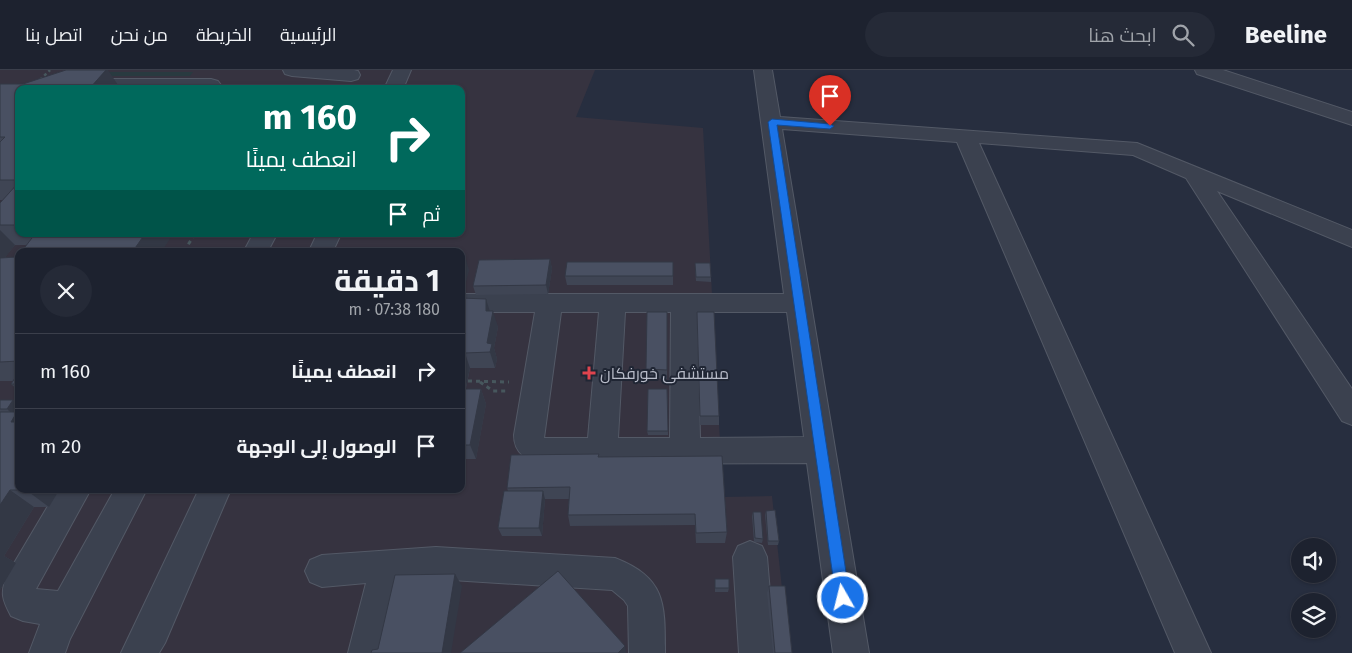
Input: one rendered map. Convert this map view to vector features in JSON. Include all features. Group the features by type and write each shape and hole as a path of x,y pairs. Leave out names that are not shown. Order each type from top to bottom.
{"street":[{"path":"211,85 223,70"},
{"path":"292,70 349,78"},
{"path":"395,85 402,70"},
{"path":"763,70 851,653"},
{"path":"1204,70 1352,119"},
{"path":"772,122 1136,149 1352,239"},
{"path":"965,136 1193,653"},
{"path":"1194,173 1352,413"},
{"path":"465,303 798,303"},
{"path":"550,303 529,435 529,443 535,449 544,451 821,450"},
{"path":"602,451 614,303"},
{"path":"684,303 685,450"},
{"path":"67,609 23,604 19,597 19,588 73,493"},
{"path":"48,653 67,609 129,493"},
{"path":"139,653 152,630 213,493"},
{"path":"750,557 758,653"},
{"path":"322,571 388,564 460,564 615,574 627,579 637,587 644,598 647,610 647,653"},
{"path":"366,653 388,564"}],"path":[{"path":"34,85 50,70"},
{"path":"186,248 193,237"},
{"path":"468,381 500,382"}],"shaded area":[{"name":"مستشفى خورفكان","path":"0,70 595,70 576,117 703,128 723,497 772,496 789,653 0,653"},
{"path":"70,72 193,72 190,76 67,76"}],"building":[{"path":"66,70 106,70 93,85 15,85 15,180 0,180 0,142 5,137 0,137 0,84 23,84"},
{"path":"15,186 15,225 0,225 0,203"},
{"path":"33,237 143,237 135,248 24,248"},
{"path":"15,257 15,361 0,362 0,258"},
{"path":"550,259 546,285 473,286 479,260"},
{"path":"567,262 673,262 673,276 565,276"},
{"path":"695,263 710,263 711,277 696,277"},
{"path":"465,298 486,299 486,311 493,311 487,343 492,344 490,352 465,353"},
{"path":"647,312 667,312 667,370 646,369"},
{"path":"697,312 714,312 719,416 700,416"},
{"path":"465,389 481,389 470,445 465,445"},
{"path":"648,389 667,389 668,431 647,431"},
{"path":"0,400 13,400 7,409 0,409"},
{"path":"0,412 15,412 11,422 15,422 15,490 10,490 0,505"},
{"path":"599,454 598,457 722,456 727,532 696,533 695,514 568,515 570,487 507,488 511,455"},
{"path":"504,491 543,491 539,528 498,528"},
{"path":"775,510 779,541 768,541 766,511"},
{"path":"753,512 761,512 763,539 755,538"},
{"path":"558,571 625,646 618,653 460,653"},
{"path":"455,574 442,653 371,653 372,650 378,649 395,575"},
{"path":"715,579 729,579 729,588 715,588"},
{"path":"769,586 785,586 792,653 775,653"}],"place":[{"name":"مستشفى خورفكان","path":"589,373"}],"route":[{"path":"830,126 772,122 843,598"}]}
